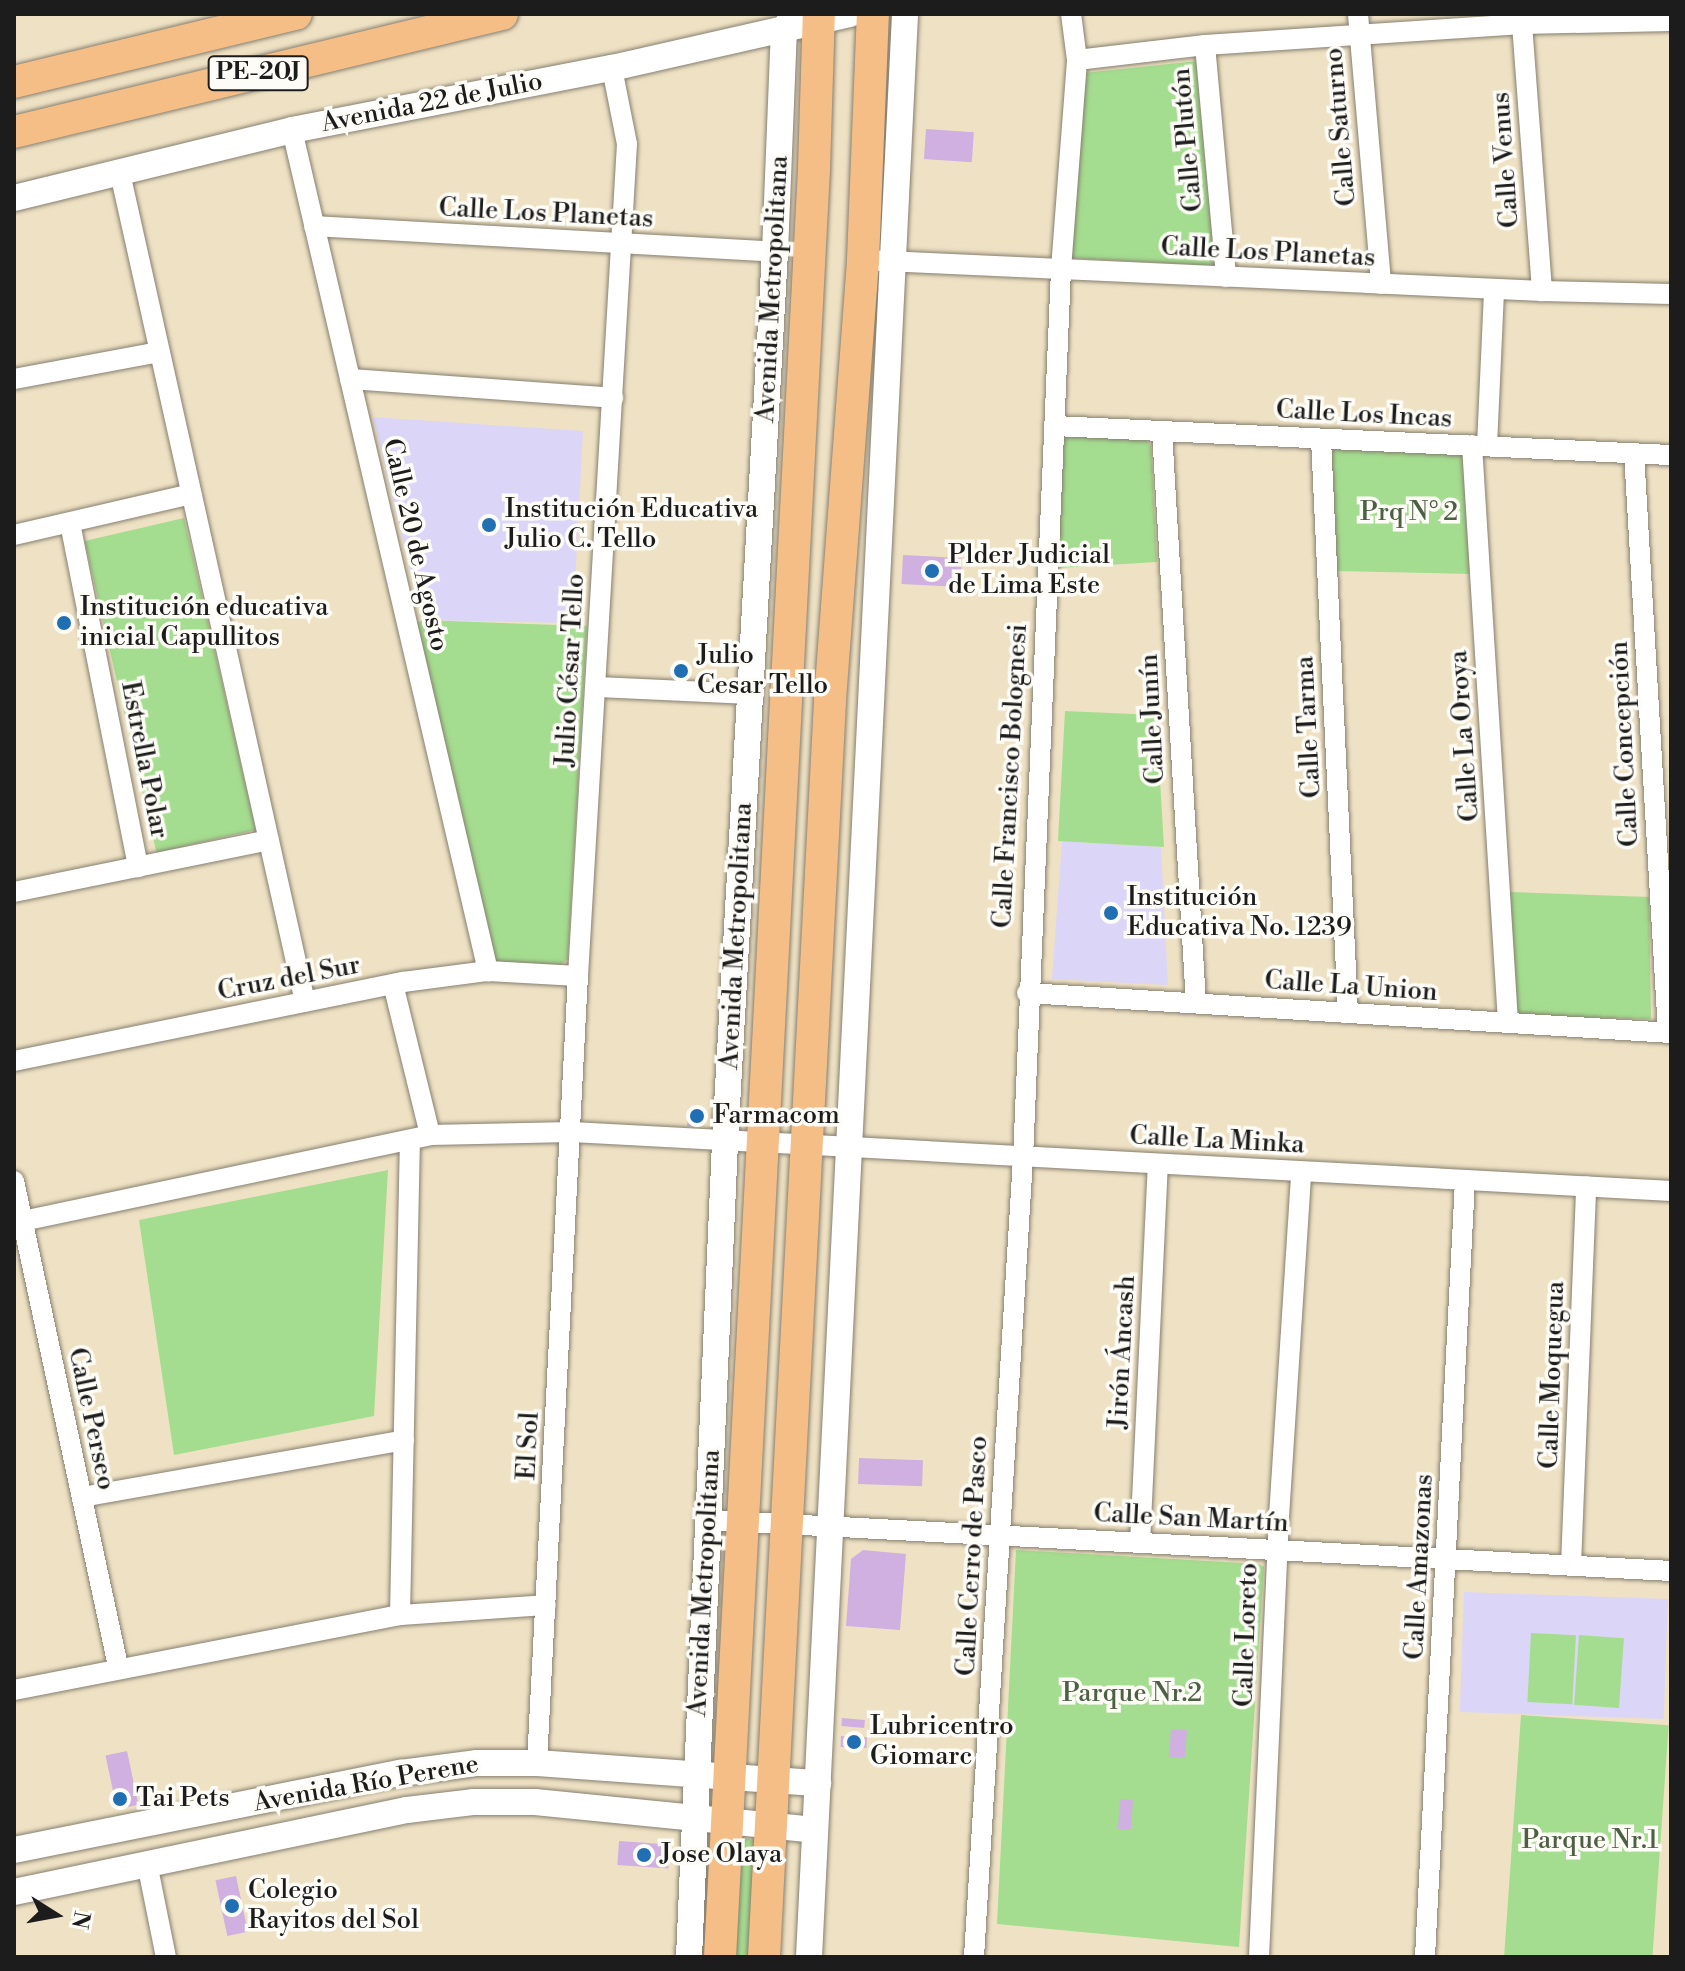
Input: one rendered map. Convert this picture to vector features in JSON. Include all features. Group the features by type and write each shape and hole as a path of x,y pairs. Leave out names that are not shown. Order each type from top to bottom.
{"main road":[{"name":"PE-20J","path":"14,82 296,14"},
{"name":"PE-20J","path":"14,132 502,14"},
{"path":"764,1957 768,1825 808,1147 830,700 876,260 873,14"},
{"name":"Avenida Metropolitana","path":"720,1957 760,1144 814,169 804,20"}],"street":[{"name":"Avenida 22 de Julio","path":"14,198 292,130 612,68 804,20 850,14"},
{"path":"809,1957 847,1148 876,260 905,14"},
{"name":"Calle Francisco Bolognesi","path":"1023,1158 1027,993 1061,269 1077,60 1071,14"},
{"name":"Calle Saturno","path":"1358,14 1381,284"},
{"name":"Avenida Metropolitana","path":"689,1957 725,1141 775,252 804,20"},
{"path":"1077,60 1205,45 1522,24 1671,21"},
{"name":"Calle Venus","path":"1522,24 1542,291"},
{"name":"Calle Plutón","path":"1205,45 1226,277"},
{"name":"Julio César Tello","path":"572,1132 578,976 627,144 612,68"},
{"name":"Calle 20 de Agosto","path":"292,130 488,971"},
{"path":"120,173 305,1002"},
{"name":"Calle Los Planetas","path":"314,226 775,252"},
{"name":"Calle Los Planetas","path":"876,260 1494,289 1671,294"},
{"name":"Calle La Oroya","path":"1494,289 1480,446 1508,1022"},
{"path":"14,379 160,352"},
{"path":"350,379 613,398"},
{"name":"Calle Los Incas","path":"1055,426 1671,455"},
{"name":"Calle Junín","path":"1162,431 1196,1003"},
{"name":"Calle Tarma","path":"1321,439 1348,1013"},
{"name":"Calle Concepción","path":"1634,453 1670,1032"},
{"path":"14,535 191,494"},
{"name":"Estrella Polar","path":"70,523 138,867"},
{"path":"597,687 751,694"},
{"path":"14,892 269,840"},
{"name":"Cruz del Sur","path":"14,1061 393,984 488,971 578,976"},
{"path":"393,984 420,1138 404,1440 400,1615"},
{"name":"Calle La Union","path":"1027,993 1670,1032"},
{"name":"Calle La Minka","path":"23,1221 420,1138 572,1132 1671,1191"},
{"name":"El Sol","path":"537,1763 572,1132"},
{"name":"Calle Cerro de Pasco","path":"974,1957 1023,1158"},
{"name":"Jirón Áncash","path":"1140,1543 1158,1164"},
{"name":"Calle Loreto","path":"1259,1957 1277,1550 1301,1172"},
{"name":"Calle Amazonas","path":"1425,1957 1465,1180"},
{"name":"Calle Perseo","path":"14,1181 118,1667"},
{"name":"Calle Moquegua","path":"1571,1565 1586,1186"},
{"path":"82,1497 404,1440"},
{"name":"Calle San Martín","path":"708,1520 1671,1571"},
{"path":"14,1690 118,1667 400,1615 546,1605"},
{"name":"Avenida Río Perene","path":"14,1850 439,1766 537,1763 818,1783"},
{"name":"Avenida Río Perene","path":"14,1892 407,1810 473,1802 535,1802 815,1830"},
{"path":"147,1863 166,1957"}],"shaded area":[{"name":"Institución Educativa Julio C. Tello","path":"373,417 583,431 573,623 422,620"},
{"name":"Institución Educativa No. 1239","path":"1062,841 1161,847 1168,985 1052,979"},
{"path":"1464,1592 1668,1599 1664,1719 1460,1712"}],"green space":[{"path":"1197,61 1215,266 1070,258 1084,73"},
{"path":"1068,433 1145,439 1151,446 1157,562 1057,568 1061,438"},
{"name":"Prq N° 2","path":"1329,449 1466,455 1474,574 1335,571"},
{"path":"184,518 256,830 157,853 85,541"},
{"path":"422,620 587,626 568,959 558,967 499,964 485,953 414,625"},
{"path":"1065,711 1156,715 1164,847 1058,841"},
{"path":"1510,892 1649,897 1651,1019 1524,1016 1515,1011"},
{"path":"388,1170 374,1416 174,1455 139,1220"},
{"name":"Parque Nr.2","path":"1016,1550 1259,1564 1264,1567 1239,1947 997,1924"},
{"path":"1531,1633 1576,1635 1572,1704 1527,1702"},
{"path":"1579,1635 1624,1638 1619,1708 1574,1705"},
{"name":"Parque Nr.1","path":"1521,1715 1669,1725 1652,1957 1504,1956"},
{"path":"747,1838 754,1841 751,1957 736,1957 742,1842"}],"building":[{"path":"926,129 974,132 972,162 924,159"},
{"name":"Plder Judicial de Lima Este","path":"903,555 962,558 960,587 901,584"},
{"name":"Farmacom","path":"689,1110 706,1111 705,1121 698,1127 687,1126"},
{"path":"859,1458 923,1460 922,1486 858,1484"},
{"path":"863,1550 906,1554 900,1630 846,1626 851,1559"},
{"path":"842,1718 865,1720 864,1728 841,1726"},
{"path":"1171,1729 1187,1730 1185,1758 1169,1757"},
{"name":"Lubricentro Giomarc","path":"841,1736 867,1737 867,1748 841,1747"},
{"path":"127,1751 138,1805 117,1809 105,1756"},
{"path":"1120,1799 1133,1800 1131,1830 1118,1829"},
{"name":"Jose Olaya","path":"619,1841 670,1845 668,1868 617,1865"},
{"name":"Colegio Rayitos del Sol","path":"236,1876 248,1932 227,1936 215,1880"}],"place":[{"name":"Institución Educativa Julio C. Tello","path":"489,525"},
{"name":"Plder Judicial de Lima Este","path":"932,571"},
{"name":"Institución educativa inicial Capullitos","path":"64,623"},
{"name":"Julio Cesar Tello","path":"681,671"},
{"name":"Institución Educativa No. 1239","path":"1111,913"},
{"name":"Farmacom","path":"697,1116"},
{"name":"Lubricentro Giomarc","path":"854,1742"},
{"name":"Tai Pets","path":"120,1799"},
{"name":"Jose Olaya","path":"644,1855"},
{"name":"Colegio Rayitos del Sol","path":"232,1906"}]}
